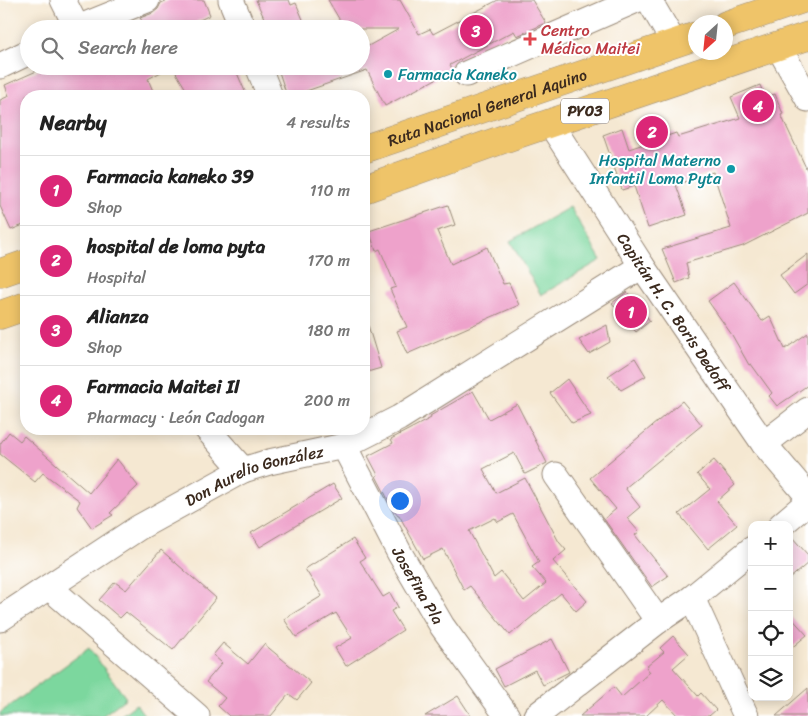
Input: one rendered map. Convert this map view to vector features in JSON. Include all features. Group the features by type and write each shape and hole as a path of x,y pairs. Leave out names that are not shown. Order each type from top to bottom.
{"highway":[{"path":"733,23 800,0"},
{"name":"PY03","path":"370,187 550,123 808,36"},
{"name":"Ruta Nacional General Aquino","path":"370,147 685,39"},
{"path":"0,273 20,266"},
{"path":"0,315 20,308"}],"street":[{"path":"63,0 72,20"},
{"path":"96,20 147,0"},
{"path":"231,0 239,20"},
{"path":"466,74 636,0"},
{"path":"649,0 685,39"},
{"path":"778,46 808,98"},
{"path":"0,66 20,56"},
{"path":"262,75 268,90"},
{"name":"Capitán H. C. Boris Dedoff","path":"550,123 642,266 764,444 808,496"},
{"name":"Don Aurelio González","path":"370,433 399,418 642,266"},
{"path":"764,444 808,410"},
{"path":"212,435 243,470"},
{"name":"Don Aurelio González","path":"0,619 138,528 243,470 269,462 344,446 366,435"},
{"name":"Josefina Pla","path":"344,446 400,554 442,626 507,716"},
{"path":"556,475 658,621"},
{"path":"786,521 808,502"},
{"path":"536,716 658,621 692,598 748,552"},
{"path":"49,587 197,716"},
{"path":"692,598 746,716"}],"green space":[{"path":"570,207 601,260 541,295 510,241"},
{"path":"89,648 126,698 102,716 0,716 0,713"},
{"path":"136,704 145,716 120,716"}],"building":[{"path":"168,0 204,0 210,15 200,20 141,20 140,18 158,9 161,3"},
{"path":"256,0 289,0 291,5 296,3 303,20 261,20 264,18"},
{"path":"328,0 400,0 419,34 430,29 433,34 498,0 532,0 546,23 517,36 514,31 450,65 453,70 385,106 370,75 370,45 399,29 370,29 370,20 340,20"},
{"path":"28,75 155,75 148,79 153,90 20,90 20,226 11,230 0,206 0,100 9,96 5,85"},
{"path":"177,75 238,75 244,90 186,90"},
{"path":"280,75 353,75 309,90 285,90"},
{"path":"760,85 765,98 775,94 783,114 781,115 808,172 808,213 743,246 686,263 689,278 676,283 662,249 731,228 713,172 676,185 687,215 648,228 634,186 622,190 603,135 622,128 629,149 676,133 678,137 740,118 731,97"},
{"path":"448,205 455,225 437,231 451,264 487,247 503,284 509,283 519,305 407,354 397,331 407,327 390,289 396,287 380,249 376,251 370,231"},
{"path":"808,254 808,284 794,294 780,275"},
{"path":"734,282 762,321 770,316 785,349 808,333 808,385 777,406 769,396 772,393 751,364 749,365 732,335 708,301"},
{"path":"627,292 650,321 636,332 612,303"},
{"path":"607,325 610,342 589,354 579,340"},
{"path":"370,332 381,368 370,371"},
{"path":"635,358 646,376 621,390 608,376"},
{"path":"567,379 591,415 572,423 550,393"},
{"path":"473,391 489,419 517,404 547,463 525,474 514,453 483,469 496,493 525,478 559,542 566,550 553,561 587,601 576,611 561,593 510,635 470,586 464,590 443,549 423,559 399,515 392,507 368,456 393,443 391,439 431,418 430,416","holes":["513,514 539,562 532,567 546,583 524,601 501,572 494,578 469,531 495,518 498,522"]},
{"path":"682,401 702,425 625,488 640,507 627,518 639,532 635,535 668,576 652,587 604,519 616,509 590,478"},
{"path":"9,432 20,441 24,436 89,493 117,459 138,486 110,513 113,515 92,528 77,507 80,501 43,473 35,482 0,454 0,444"},
{"path":"714,460 735,485 717,501 737,525 708,549 679,514 710,489 697,474"},
{"path":"333,484 342,498 260,547 251,533"},
{"path":"793,538 808,555 808,563 793,576"},
{"path":"353,539 365,558 360,561 383,597 390,593 398,607 391,611 403,630 346,666 335,648 352,638 336,613 296,637 284,619 322,596 305,569"},
{"path":"161,550 216,598 173,650 126,612 120,618 99,600 115,582 126,590"},
{"path":"793,619 807,635 793,647"},
{"path":"673,636 689,654 673,668 698,696 701,693 716,710 709,716 678,716 663,700 646,716 580,716 614,687 622,697 650,672 646,667 664,652 660,648"},
{"path":"552,639 569,672 543,685 535,670 504,686 495,669"},
{"path":"223,643 248,664 264,644 311,683 297,700 289,694 271,716 229,716 218,706 225,698 206,682 222,663 213,655"},
{"path":"808,688 808,716 776,716"},
{"path":"458,696 471,716 425,716"}],"place":[{"name":"Alianza","path":"476,31"},
{"name":"Centro Médico Maitei","path":"530,39"},
{"name":"Farmacia Kaneko","path":"388,74"},
{"name":"Farmacia Maitei II","path":"758,106"},
{"name":"hospital de loma pyta","path":"652,132"},
{"name":"Hospital Materno Infantil Loma Pyta","path":"731,169"},
{"name":"Farmacia kaneko 39","path":"631,312"}]}
